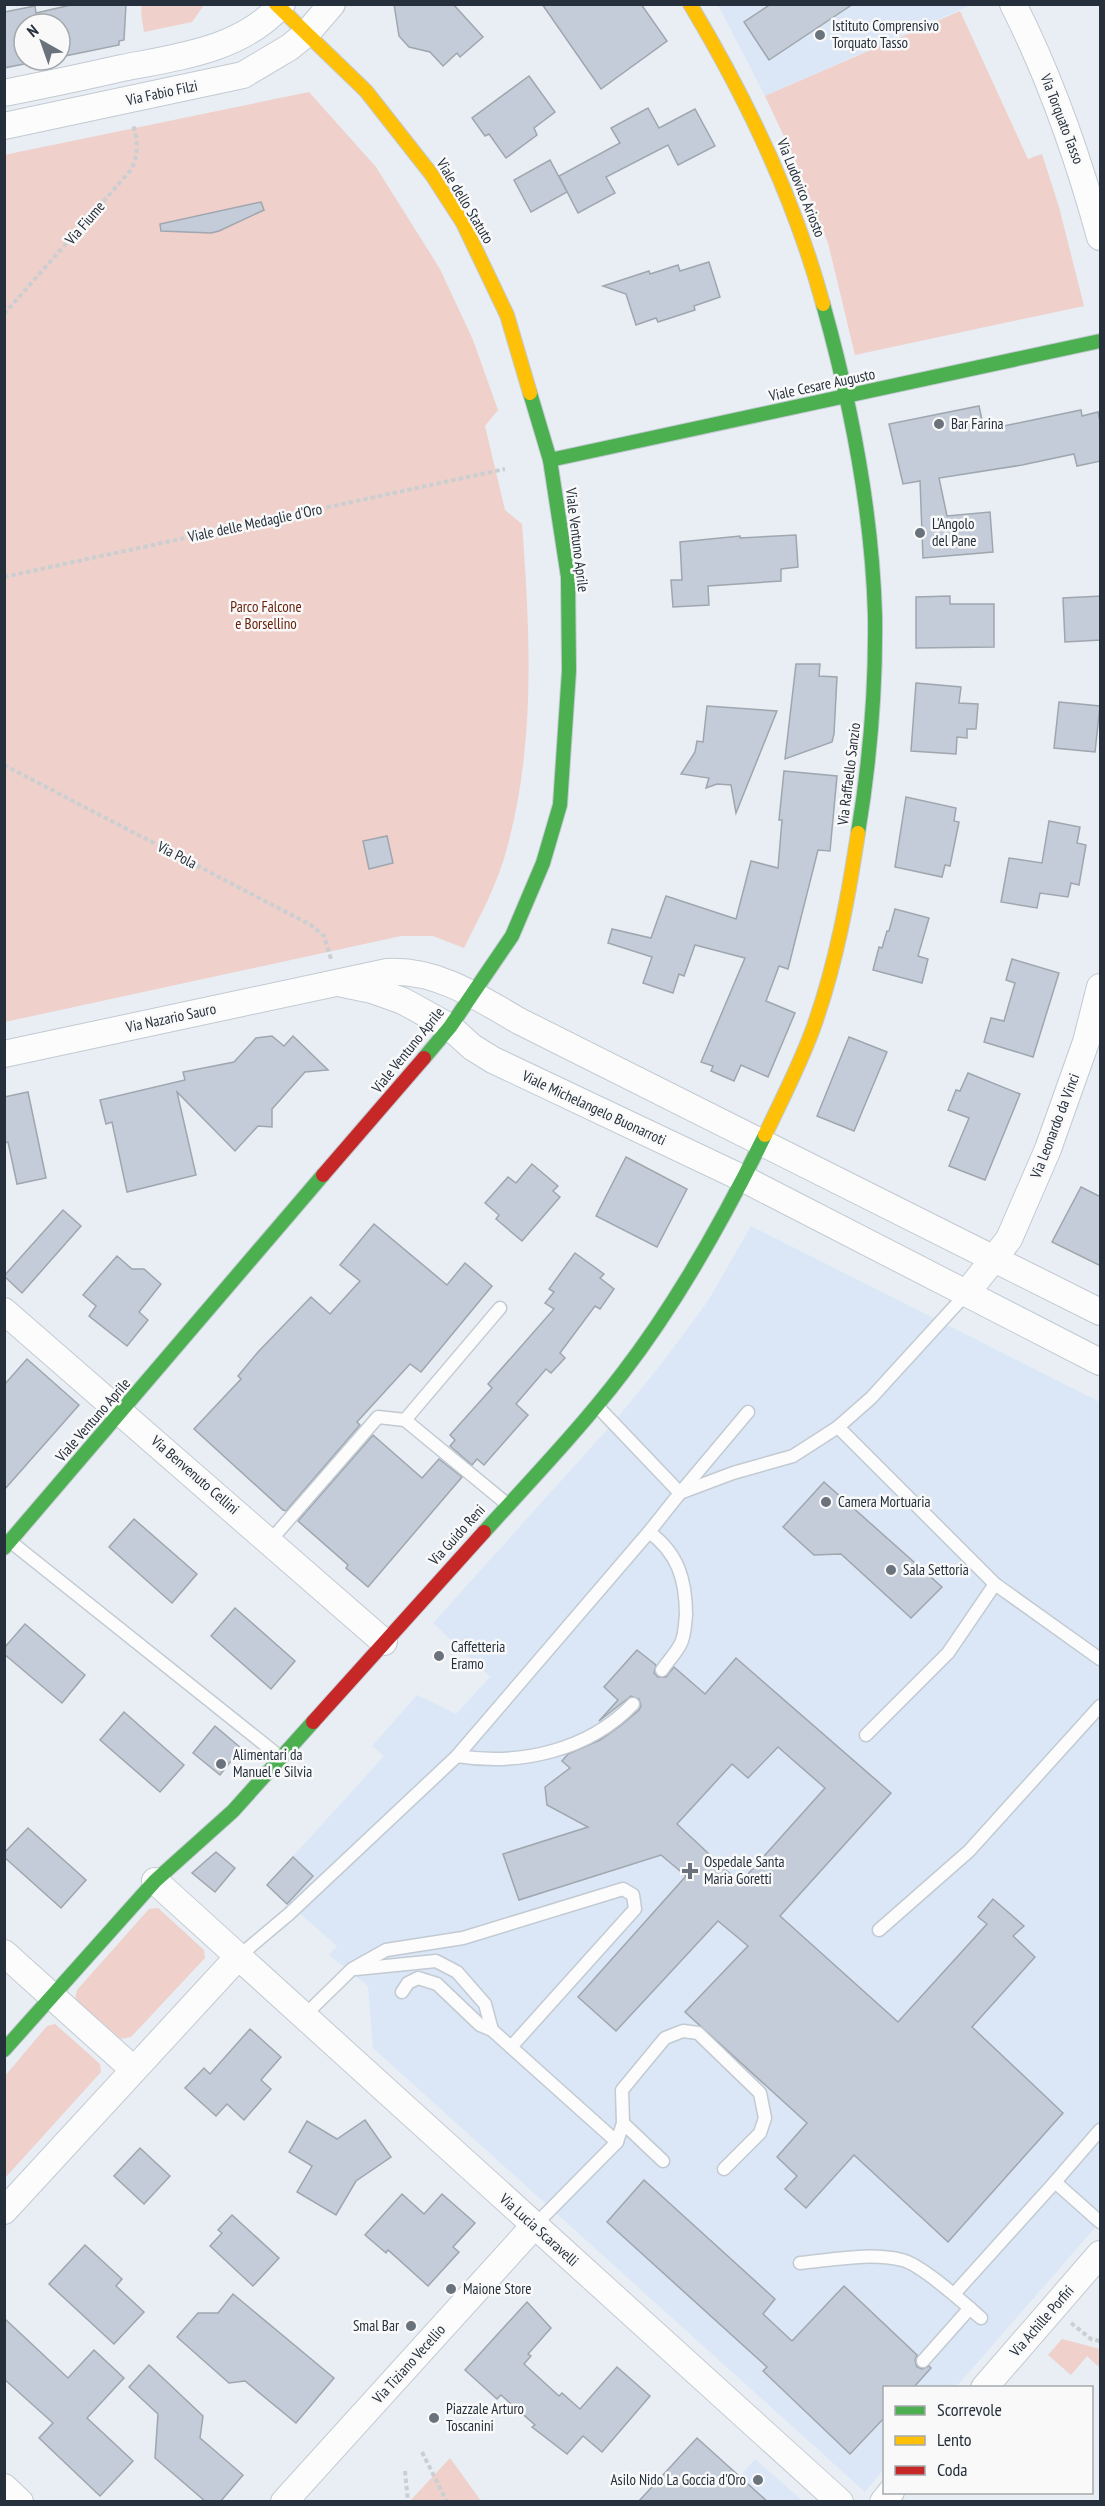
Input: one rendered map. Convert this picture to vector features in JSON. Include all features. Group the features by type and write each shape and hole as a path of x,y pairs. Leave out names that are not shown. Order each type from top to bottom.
{"street":[{"name":"Via Fabio Filzi","path":"4,126 243,75 290,47 307,33 332,4"},
{"name":"Via Ludovico Ariosto","path":"690,4 746,101 796,216 819,283 846,397"},
{"name":"Via Torquato Tasso","path":"1013,4 1061,112 1077,155 1101,237"},
{"name":"Viale dello Statuto","path":"280,6 366,91 400,132 463,223 507,315 550,460"},
{"path":"4,93 195,53 229,42 249,31 280,6"},
{"name":"Viale Cesare Augusto","path":"550,460 1101,341"},
{"name":"Via Raffaello Sanzio","path":"762,1142 806,1046 829,977 854,868 870,754 875,662 872,570 867,518 846,397"},
{"name":"Viale Ventuno Aprile","path":"7,1545 450,1027 512,936 543,863 560,805 569,671 568,577 550,460"},
{"name":"Via Nazario Sauro","path":"334,971 372,990 403,1001 450,1027"},
{"name":"Via Nazario Sauro","path":"4,1053 334,971 405,971 425,974 474,994"},
{"name":"Via Leonardo da Vinci","path":"995,1259 1009,1239 1048,1149 1086,1042 1101,987"},
{"path":"474,994 519,1021 1101,1312"},
{"name":"Viale Michelangelo Buonarroti","path":"450,1027 472,1047 493,1060 744,1179 1101,1362"},
{"path":"744,1179 762,1142"},
{"name":"Via Guido Reni","path":"4,2050 155,1881 233,1810 281,1758 597,1406 673,1304 695,1269 744,1179"},
{"path":"966,1294 995,1259"},
{"name":"Via Benvenuto Cellini","path":"4,1311 122,1411 384,1642"},
{"name":"Via Lucia Scaravelli","path":"155,1881 840,2502"},
{"path":"4,1953 133,2069"},
{"path":"4,2211 238,1957"},
{"name":"Via Tiziano Vecellio","path":"284,2502 534,2226"},
{"name":"Via Achille Porfiri","path":"986,2386 1101,2254"},
{"path":"4,2487 20,2502"}],"lane":[{"path":"680,1493 733,1473 793,1456 838,1427 870,1398 966,1294"},
{"path":"405,1420 500,1308"},
{"path":"597,1406 680,1493"},
{"path":"238,1957 289,1914 457,1756 649,1532 748,1412"},
{"path":"270,1541 378,1417 405,1420 507,1504"},
{"path":"838,1427 995,1584 1101,1659"},
{"path":"649,1532 663,1542 676,1560 684,1581 686,1602 686,1622 682,1642 662,1670"},
{"path":"7,1545 281,1758"},
{"path":"866,1735 948,1653 995,1584"},
{"path":"457,1756 502,1760 565,1747 605,1729 633,1704"},
{"path":"879,1930 969,1851 1101,1706"},
{"path":"305,2015 352,1969 386,1950 463,1938 623,1889 633,1895 635,1910 511,2047"},
{"path":"352,1969 436,1961 456,1972 485,2004 492,2030"},
{"path":"402,1992 408,1983 418,1978 437,1984 480,2025 492,2030 617,2142"},
{"path":"534,2226 617,2142 623,2123 622,2090 665,2038 683,2031 698,2033 760,2093 765,2118 760,2133 724,2169"},
{"path":"623,2123 663,2161"},
{"path":"954,2294 1101,2130"},
{"path":"1055,2182 1101,2222"},
{"path":"800,2264 867,2256 904,2260 954,2294 981,2318"},
{"path":"923,2361 970,2308"}],"path":[{"name":"Via Fiume","path":"4,314 131,170 136,160 137,150 132,120"},
{"name":"Viale delle Medaglie d'Oro","path":"4,577 505,469"},
{"name":"Via Pola","path":"4,765 311,925 327,942 334,971"},
{"path":"1070,2322 1091,2339 1101,2341"},
{"path":"422,2452 447,2502"},
{"path":"405,2471 408,2502"}],"shaded area":[{"name":"Istituto Comprensivo Torquato Tasso","path":"718,5 971,5 765,96"},
{"name":"Ospedale Santa Maria Goretti","path":"751,1226 1100,1402 1100,2222 957,2386 883,2386 883,2470 865,2492 373,2048 368,1986 329,1955 337,1946 267,1885 384,1756 372,1746 417,1695 456,1714 490,1677 433,1623 613,1423 659,1367 708,1301"},
{"name":"Asilo Nido La Goccia d'Oro","path":"755,2459 803,2501 718,2502"}],"green space":[{"path":"142,4 204,5 192,22 144,32"},
{"path":"960,11 1028,159 1042,154 1059,207 1084,306 855,355 828,243 796,162 765,96"},
{"name":"Parco Falcone e Borsellino","path":"309,92 376,167 440,269 473,340 498,410 485,426 505,510 522,524 528,646 527,727 523,768 507,848 499,874 464,948 433,936 401,936 5,1022 4,155"},
{"path":"158,1908 204,1950 205,1958 131,2037 121,2039 75,1999 77,1990 149,1909"},
{"path":"55,2024 100,2064 101,2072 5,2178 5,2076 47,2026"},
{"path":"1062,2339 1100,2349 1100,2368 1087,2356 1071,2375 1048,2355"},
{"path":"450,2458 481,2501 410,2501"}],"building":[{"path":"75,4 126,4 124,40 119,41 119,45 72,55 72,12 40,12"},
{"path":"394,4 453,4 483,37 460,57 457,53 443,66 430,52 409,47 399,36"},
{"path":"542,4 641,4 667,41 601,89"},
{"name":"Istituto Comprensivo Torquato Tasso","path":"771,4 853,4 769,60 744,22"},
{"path":"35,6 36,12 12,12 12,66 4,68 4,12"},
{"path":"529,76 555,112 534,128 537,135 506,158 489,134 485,136 472,118"},
{"path":"648,108 659,128 695,109 715,146 678,165 668,145 606,177 615,193 578,213 559,176 620,143 611,128"},
{"path":"550,160 567,192 531,212 514,180"},
{"path":"261,202 264,210 219,231 211,233 161,231 160,224"},
{"path":"709,262 720,297 694,306 695,310 658,322 656,318 636,325 626,294 603,286 649,271 650,274 678,265 680,271"},
{"path":"979,406 984,430 1081,410 1082,416 1098,412 1101,426 1101,461 1077,466 1074,454 939,478 947,516 990,512 993,552 923,558 920,481 903,484 889,424"},
{"path":"796,535 798,567 781,569 781,581 708,586 709,605 673,607 671,580 682,580 680,542 740,536 740,538"},
{"path":"950,596 950,604 994,604 994,647 916,648 916,597"},
{"path":"1101,596 1101,640 1065,642 1063,598"},
{"path":"796,664 820,664 819,676 837,677 834,734 832,742 785,759"},
{"path":"916,683 961,687 959,703 978,704 976,729 967,729 967,738 957,737 956,754 911,751"},
{"path":"1059,702 1100,706 1095,752 1054,748"},
{"path":"707,706 777,711 736,813 731,785 717,784 706,788 709,778 681,774 695,752 697,741 703,742"},
{"path":"784,771 837,776 830,851 818,850 788,969 779,966 766,1001 795,1013 768,1077 741,1065 734,1081 711,1071 713,1066 701,1062 745,958 695,945 684,976 679,974 673,993 643,983 652,957 608,943 612,929 651,938 666,896 736,919 751,861 778,868 782,820 779,820"},
{"path":"906,797 956,808 954,821 959,822 950,866 945,865 942,877 895,867"},
{"path":"1049,821 1080,827 1077,843 1086,845 1079,885 1071,883 1068,897 1040,893 1037,908 1001,902 1009,858 1042,863"},
{"path":"387,836 393,863 369,869 363,841"},
{"path":"895,909 929,918 918,956 928,959 922,983 873,970 879,947 882,948"},
{"path":"1012,959 1059,973 1033,1057 984,1042 991,1018 1004,1021 1015,983 1006,980"},
{"path":"272,1036 284,1046 293,1036 328,1070 305,1072 272,1109 272,1127 258,1126 235,1151 177,1092 196,1175 127,1192 112,1122 106,1124 100,1100 185,1080 183,1072 234,1062 256,1038"},
{"path":"849,1037 887,1052 854,1131 817,1116"},
{"path":"968,1073 1020,1094 985,1180 949,1166 969,1118 948,1110 956,1090 960,1091"},
{"path":"28,1092 46,1178 17,1184 8,1142 4,1143 4,1097"},
{"path":"626,1157 687,1189 657,1247 596,1216"},
{"path":"532,1164 558,1186 553,1191 560,1197 522,1241 496,1219 499,1215 485,1203 508,1177 516,1183"},
{"path":"1081,1187 1101,1197 1101,1266 1052,1242"},
{"path":"63,1210 81,1226 22,1293 4,1276"},
{"path":"374,1224 447,1285 465,1263 492,1286 421,1372 410,1364 357,1422 360,1425 286,1511 194,1429 241,1379 238,1376 258,1352 311,1297 330,1314 360,1281 340,1265"},
{"path":"575,1253 604,1274 600,1278 614,1289 600,1309 595,1306 560,1353 565,1358 551,1373 546,1369 516,1404 528,1415 484,1465 477,1459 472,1465 450,1446 455,1440 450,1435 492,1388 488,1384 554,1309 545,1303 554,1292 549,1289"},
{"path":"117,1256 132,1269 144,1269 161,1284 139,1312 148,1320 127,1346 89,1316 96,1306 83,1295"},
{"path":"27,1359 79,1405 4,1490 4,1385"},
{"path":"373,1435 422,1478 439,1459 462,1477 368,1587 346,1568 348,1565 298,1521"},
{"path":"824,1482 942,1587 911,1618 841,1554 814,1555 783,1527"},
{"path":"134,1519 197,1574 172,1603 109,1547"},
{"path":"235,1608 295,1661 271,1689 211,1636"},
{"path":"25,1624 85,1675 62,1703 4,1654 4,1648"},
{"path":"637,1650 656,1665 654,1673 658,1677 666,1677 674,1667 705,1694 736,1658 891,1793 780,1916 898,2022 987,1924 978,1917 993,1899 1024,1926 1013,1936 1035,1957 972,2027 1063,2113 948,2242 854,2155 806,2208 785,2189 797,2176 777,2157 807,2123 685,2012 748,1946 718,1921 616,2031 578,1997 686,1876 661,1855 519,1900 503,1854 588,1827 547,1805 545,1787 570,1768 562,1761 568,1754 600,1740 620,1726 641,1706 639,1699 631,1696 599,1721 618,1700 604,1687","holes":["778,1747 825,1788 740,1883 677,1824 732,1764 748,1778"]},
{"path":"124,1712 184,1765 160,1792 100,1740"},
{"path":"215,1726 241,1748 220,1775 193,1753"},
{"path":"28,1828 86,1880 61,1908 4,1857 4,1853"},
{"path":"216,1852 235,1868 215,1892 192,1873"},
{"path":"293,1857 313,1876 287,1904 267,1885"},
{"path":"250,2029 281,2057 261,2080 271,2089 244,2120 227,2104 216,2116 185,2088 204,2068 210,2074"},
{"path":"365,2120 391,2157 356,2181 336,2215 297,2192 312,2166 289,2152 307,2121 337,2139"},
{"path":"140,2148 170,2176 144,2204 114,2176"},
{"path":"644,2180 775,2299 763,2314 792,2341 844,2286 917,2355 915,2360 917,2367 922,2369 929,2366 931,2368 915,2386 883,2386 883,2419 850,2454 763,2371 767,2367 607,2222"},
{"path":"402,2194 424,2214 442,2194 475,2223 453,2247 459,2252 428,2286 388,2250 386,2253 365,2235"},
{"path":"232,2215 279,2258 253,2286 210,2246 222,2233 218,2230"},
{"path":"85,2245 122,2279 116,2286 144,2312 114,2344 49,2284"},
{"path":"233,2294 334,2378 296,2423 245,2381 229,2383 177,2337 198,2313 218,2313"},
{"path":"527,2302 551,2328 528,2354 531,2356 524,2364 559,2396 562,2393 580,2409 617,2367 650,2396 602,2452 583,2436 567,2454 532,2427 535,2425 501,2395 497,2399 465,2370"},
{"path":"4,2318 68,2378 94,2350 124,2378 87,2418 133,2461 100,2496 39,2438 53,2423 4,2379"},
{"path":"149,2365 203,2416 200,2438 243,2475 220,2502 206,2502 155,2458 158,2414 129,2387"},
{"path":"697,2438 768,2502 638,2502"}],"traffic: fast":[{"path":"823,304 851,419 865,497 873,576 875,615 873,697 869,752 858,833"},
{"path":"550,460 1100,341"},
{"path":"424,1058 450,1027 512,936 543,863 560,805 569,671 568,577 550,460 530,393"},
{"path":"484,1532 589,1415 643,1346 700,1258 765,1135"},
{"path":"4,1548 323,1175"},
{"path":"4,2050 155,1881 233,1811 313,1722"}],"traffic: slow":[{"path":"276,4 366,91 432,175 463,223 507,315 530,393"},
{"path":"690,4 731,76 767,150 798,225 823,304"},
{"path":"765,1135 803,1054 822,1003 840,931 858,833"}],"traffic: jam":[{"path":"323,1175 424,1058"},
{"path":"313,1722 484,1532"}],"place":[{"name":"Istituto Comprensivo Torquato Tasso","path":"820,35"},
{"name":"Bar Farina","path":"939,424"},
{"name":"L'Angolo del Pane","path":"920,533"},
{"name":"Camera Mortuaria","path":"826,1502"},
{"name":"Sala Settoria","path":"891,1570"},
{"name":"Caffetteria Eramo","path":"439,1656"},
{"name":"Alimentari da Manuel e Silvia","path":"221,1764"},
{"name":"Ospedale Santa Maria Goretti","path":"690,1871"},
{"name":"Maione Store","path":"451,2289"},
{"name":"Smal Bar","path":"411,2326"},
{"name":"Piazzale Arturo Toscanini","path":"434,2418"},
{"name":"Asilo Nido La Goccia d'Oro","path":"758,2480"}]}
